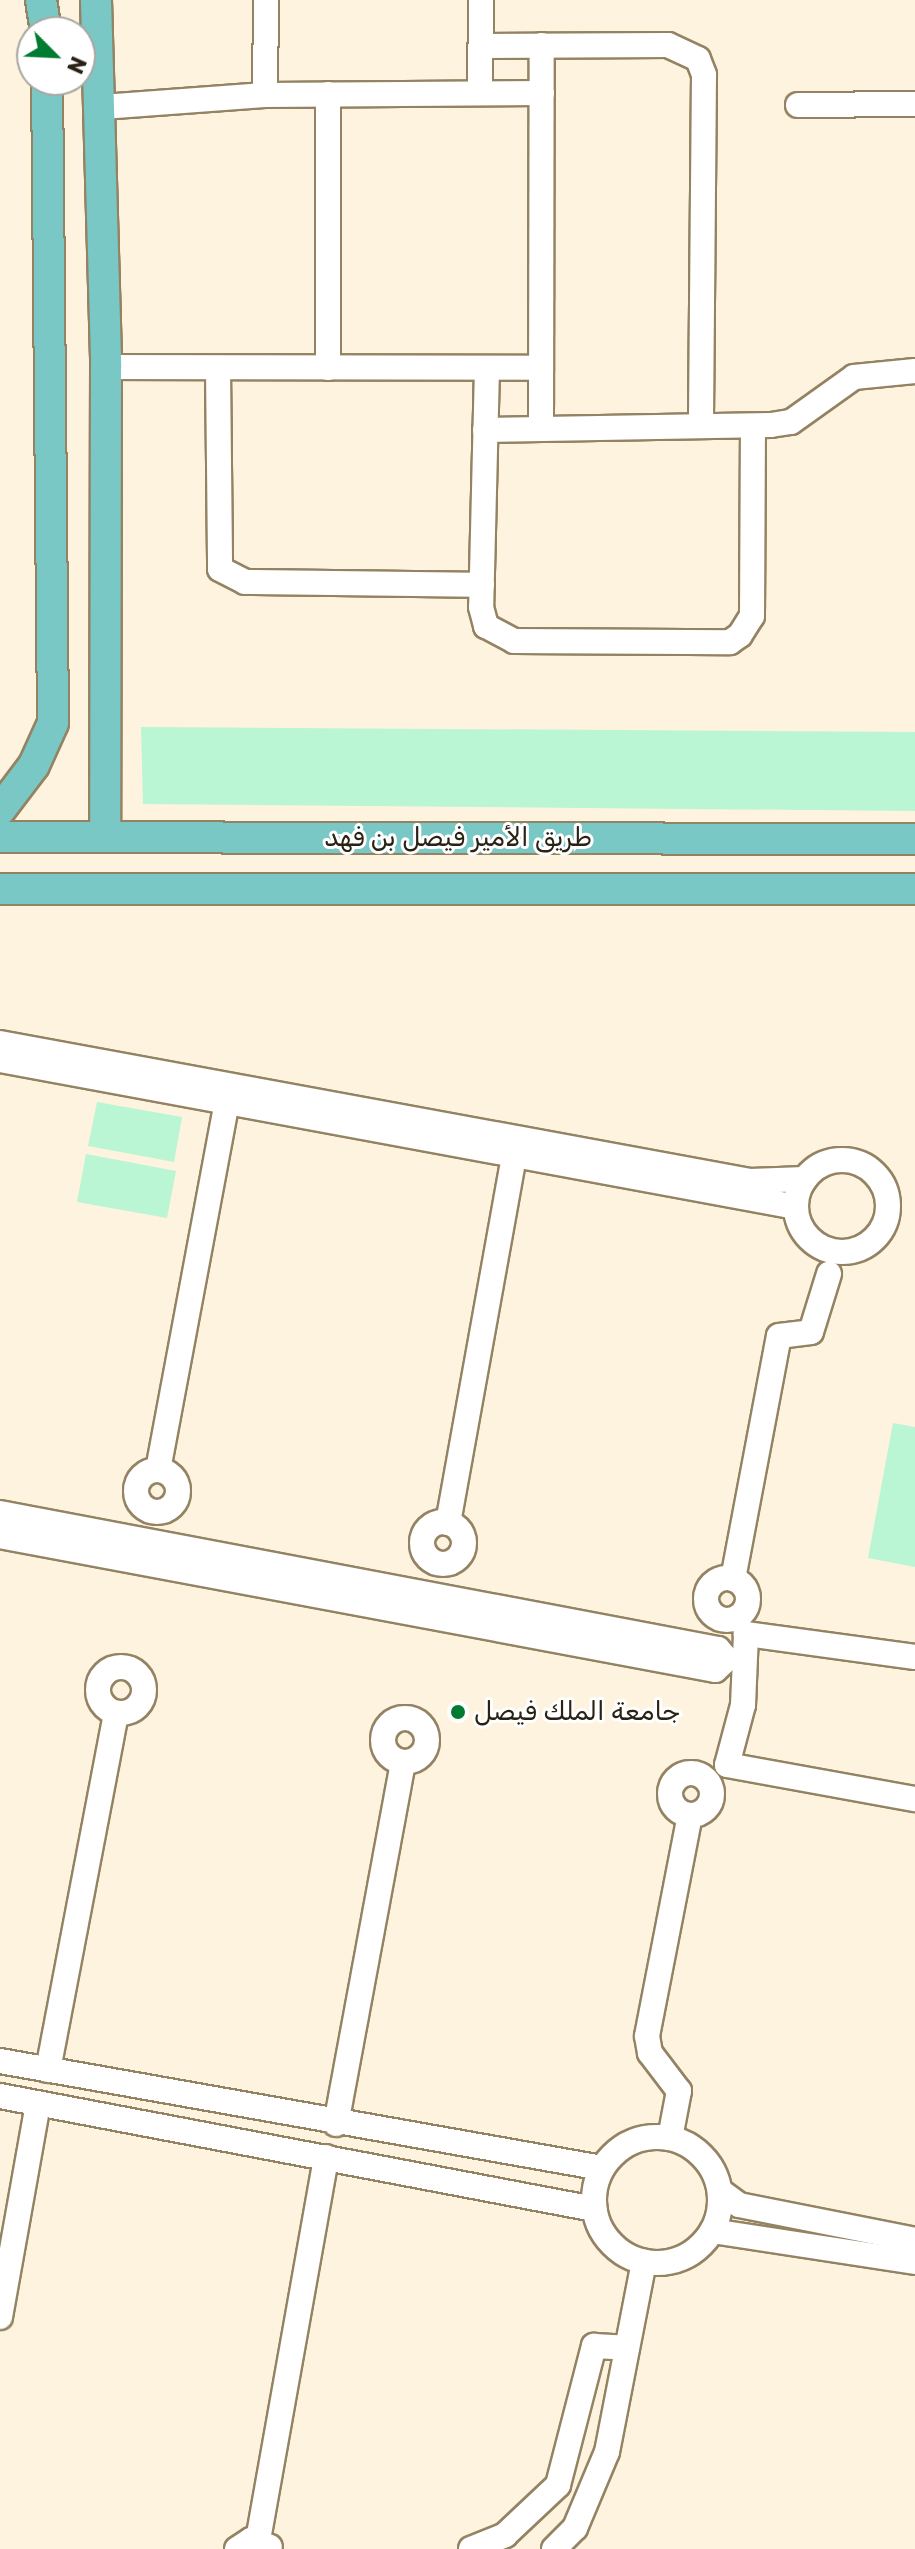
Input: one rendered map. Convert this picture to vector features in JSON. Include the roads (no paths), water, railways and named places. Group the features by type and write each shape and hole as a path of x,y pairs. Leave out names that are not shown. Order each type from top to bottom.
{"main road":[{"path":"96,0 102,107 106,367 105,837"},
{"path":"0,810 34,765 53,723 47,96"},
{"name":"طريق الأمير فيصل بن فهد","path":"0,837 915,839"},
{"name":"طريق الأمير فيصل بن فهد","path":"0,889 915,889"}],"street":[{"path":"265,95 266,0"},
{"path":"480,93 481,0"},
{"path":"541,429 542,45"},
{"path":"481,46 668,45 698,59 704,75 701,426"},
{"path":"102,107 265,95 542,93"},
{"path":"328,94 328,368"},
{"path":"798,105 915,104"},
{"path":"106,367 541,368"},
{"path":"218,368 220,569 245,582 482,585"},
{"path":"487,368 482,585 486,626 514,641 730,642 752,616 753,426"},
{"path":"485,430 753,426 791,422 854,377 915,371"},
{"path":"0,1043 750,1181 805,1179 844,1159 882,1180 885,1225 837,1250 811,1332 779,1336 733,1579 748,1599 733,1619 720,1659"},
{"path":"0,1060 796,1207"},
{"path":"158,1470 227,1102"},
{"path":"448,1523 514,1155"},
{"path":"805,1179 796,1207 807,1236 837,1250"},
{"path":"0,1513 720,1659"},
{"path":"0,1536 720,1659"},
{"path":"915,1657 746,1634 743,1705 727,1765 915,1799"},
{"path":"48,2070 116,1713"},
{"path":"336,2124 403,1762"},
{"path":"670,2138 679,2091 650,2053 647,2036 690,1815"},
{"path":"0,2061 336,2124 602,2168"},
{"path":"0,2096 594,2209"},
{"path":"0,2317 38,2103"},
{"path":"670,2138 710,2164 720,2191 712,2231 680,2260 644,2262 604,2236 594,2209 602,2168 634,2140 670,2138"},
{"path":"255,2546 326,2157"},
{"path":"720,2191 739,2205 915,2240"},
{"path":"712,2231 915,2262"},
{"path":"554,2549 593,2495 644,2262"},
{"path":"471,2549 505,2535 558,2485 594,2346 627,2348"}],"place":[{"name":"جامعة الملك فيصل","path":"458,1712"}]}
